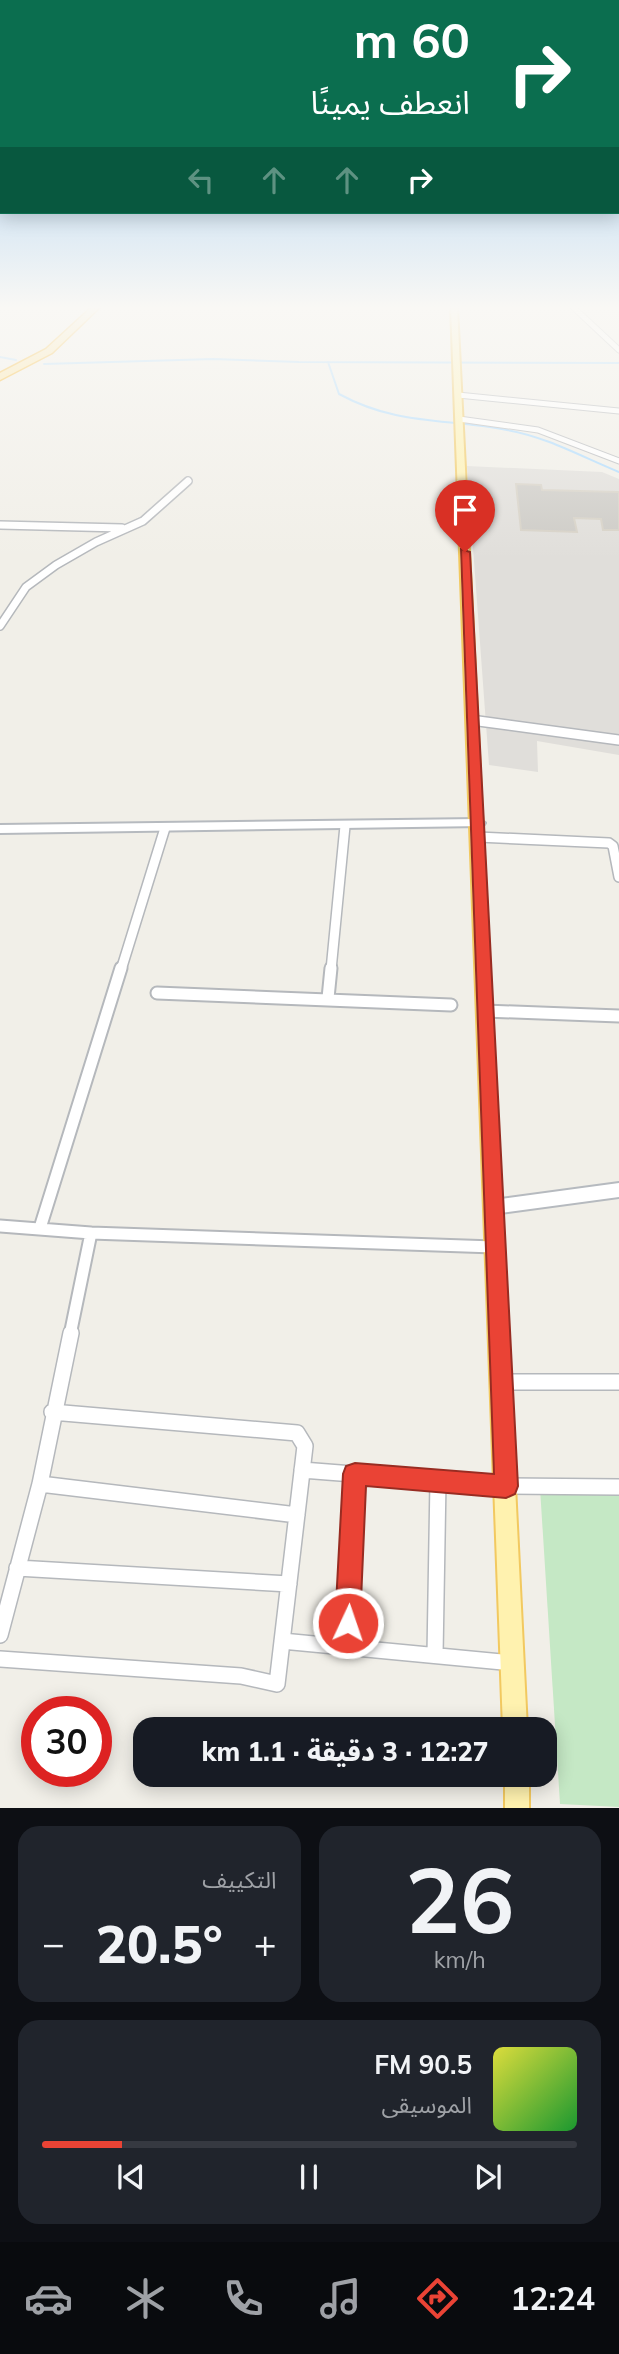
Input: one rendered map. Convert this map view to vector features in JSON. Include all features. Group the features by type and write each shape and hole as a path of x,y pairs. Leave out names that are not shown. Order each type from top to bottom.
{"main road":[{"path":"458,390 515,1717"},
{"path":"0,829 345,826 478,830"},
{"path":"493,1207 619,1190"},
{"path":"517,1787 517,1808"}],"street":[{"path":"458,395 619,411"},
{"path":"459,423 538,430 619,461"},
{"path":"0,626 26,587 56,565 143,521 188,481"},
{"path":"0,525 126,528"},
{"path":"471,720 619,740"},
{"path":"328,998 345,826"},
{"path":"40,1228 165,828"},
{"path":"478,830 609,844 613,846 619,877"},
{"path":"157,993 450,1005"},
{"path":"485,1012 619,1016"},
{"path":"0,1226 91,1233 494,1247"},
{"path":"0,1636 40,1484 52,1412 91,1233"},
{"path":"502,1382 619,1382"},
{"path":"0,1659 241,1676 277,1684 305,1446 297,1433 52,1412"},
{"path":"302,1470 506,1486 619,1487"},
{"path":"346,1647 355,1474"},
{"path":"435,1655 438,1481"},
{"path":"40,1484 297,1515"},
{"path":"17,1568 289,1584"},
{"path":"282,1641 513,1664"}],"shaded area":[{"path":"467,466 602,472 619,479 619,755 537,741 538,772 489,765"}],"green space":[{"path":"540,1488 619,1490 619,1807 560,1804 557,1717 554,1717"}],"building":[{"path":"516,484 541,485 542,490 619,492 619,530 603,530 601,519 574,518 577,532 521,530"}],"waterway":[{"path":"338,390 339,394 361,404 402,416 522,433 619,472"}],"route":[{"path":"348,1623 355,1474 506,1486 465,552"}]}
